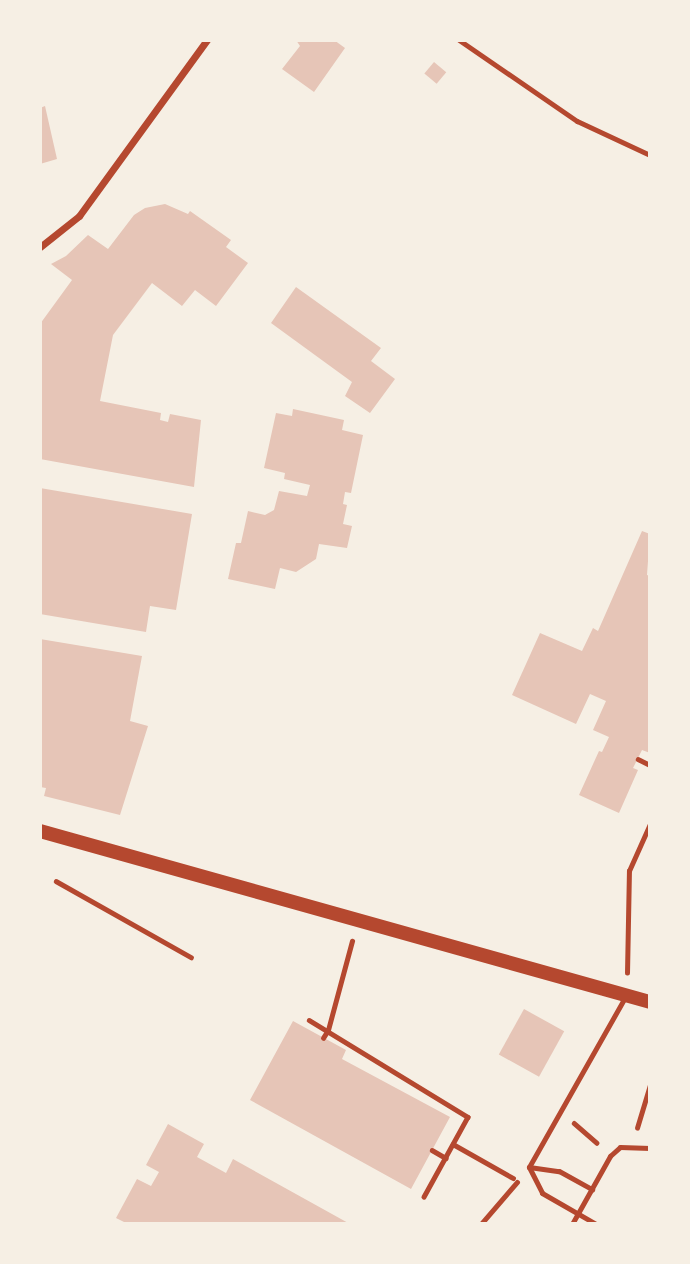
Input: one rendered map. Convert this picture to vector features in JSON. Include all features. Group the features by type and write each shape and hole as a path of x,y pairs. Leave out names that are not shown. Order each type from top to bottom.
{"main road":[{"path":"40,831 650,1002"}],"street":[{"path":"40,247 79,216 206,40"}],"lane":[{"path":"459,40 577,121 650,155"},
{"path":"529,1167 626,995"},
{"path":"572,1224 610,1156 620,1147 650,1147"},
{"path":"529,1167 559,1171 592,1189"},
{"path":"529,1167 542,1193 596,1224"}],"path":[{"path":"638,759 650,765"},
{"path":"626,995 629,871 650,824"},
{"path":"56,881 191,957"},
{"path":"323,1038 328,1030 357,919"},
{"path":"309,1020 468,1117 424,1197"},
{"path":"632,1146 650,1085"},
{"path":"561,1111 610,1156"},
{"path":"453,1144 518,1181"},
{"path":"432,1150 446,1158"},
{"path":"481,1224 529,1167"}],"building":[{"path":"296,40 334,40 345,48 314,92 282,69 300,46"},
{"path":"434,62 446,72 437,84 424,73"},
{"path":"45,106 57,159 40,164 40,108"},
{"path":"165,204 188,214 190,211 231,240 226,247 248,263 216,306 195,290 182,306 152,283 113,335 100,401 161,413 160,420 168,422 170,414 201,420 194,487 40,459 40,324 72,280 51,264 66,256 88,235 108,249 134,215 145,208"},
{"path":"296,287 381,348 371,361 395,379 370,413 345,396 352,382 271,323"},
{"path":"293,409 344,420 342,430 363,435 351,493 345,492 343,504 347,505 343,524 352,526 347,548 319,544 316,559 296,572 280,568 275,589 228,579 236,543 241,543 248,511 265,515 274,510 279,491 307,496 310,485 284,479 285,473 264,468 276,413 292,416"},
{"path":"40,488 192,514 176,610 150,606 146,632 40,614"},
{"path":"642,531 650,534 647,575 650,576 650,753 642,750 633,768 638,770 619,813 579,795 599,751 602,752 609,737 593,730 606,701 590,694 576,724 512,695 540,633 582,651 593,628 598,631"},
{"path":"40,639 142,656 130,721 148,726 120,815 44,796 46,788 40,787"},
{"path":"524,1009 564,1031 539,1077 499,1054"},
{"path":"293,1021 346,1050 342,1059 450,1117 411,1189 250,1100"},
{"path":"168,1124 204,1144 197,1157 226,1173 233,1159 350,1224 128,1224 116,1218 137,1179 151,1186 159,1172 146,1165"}]}
